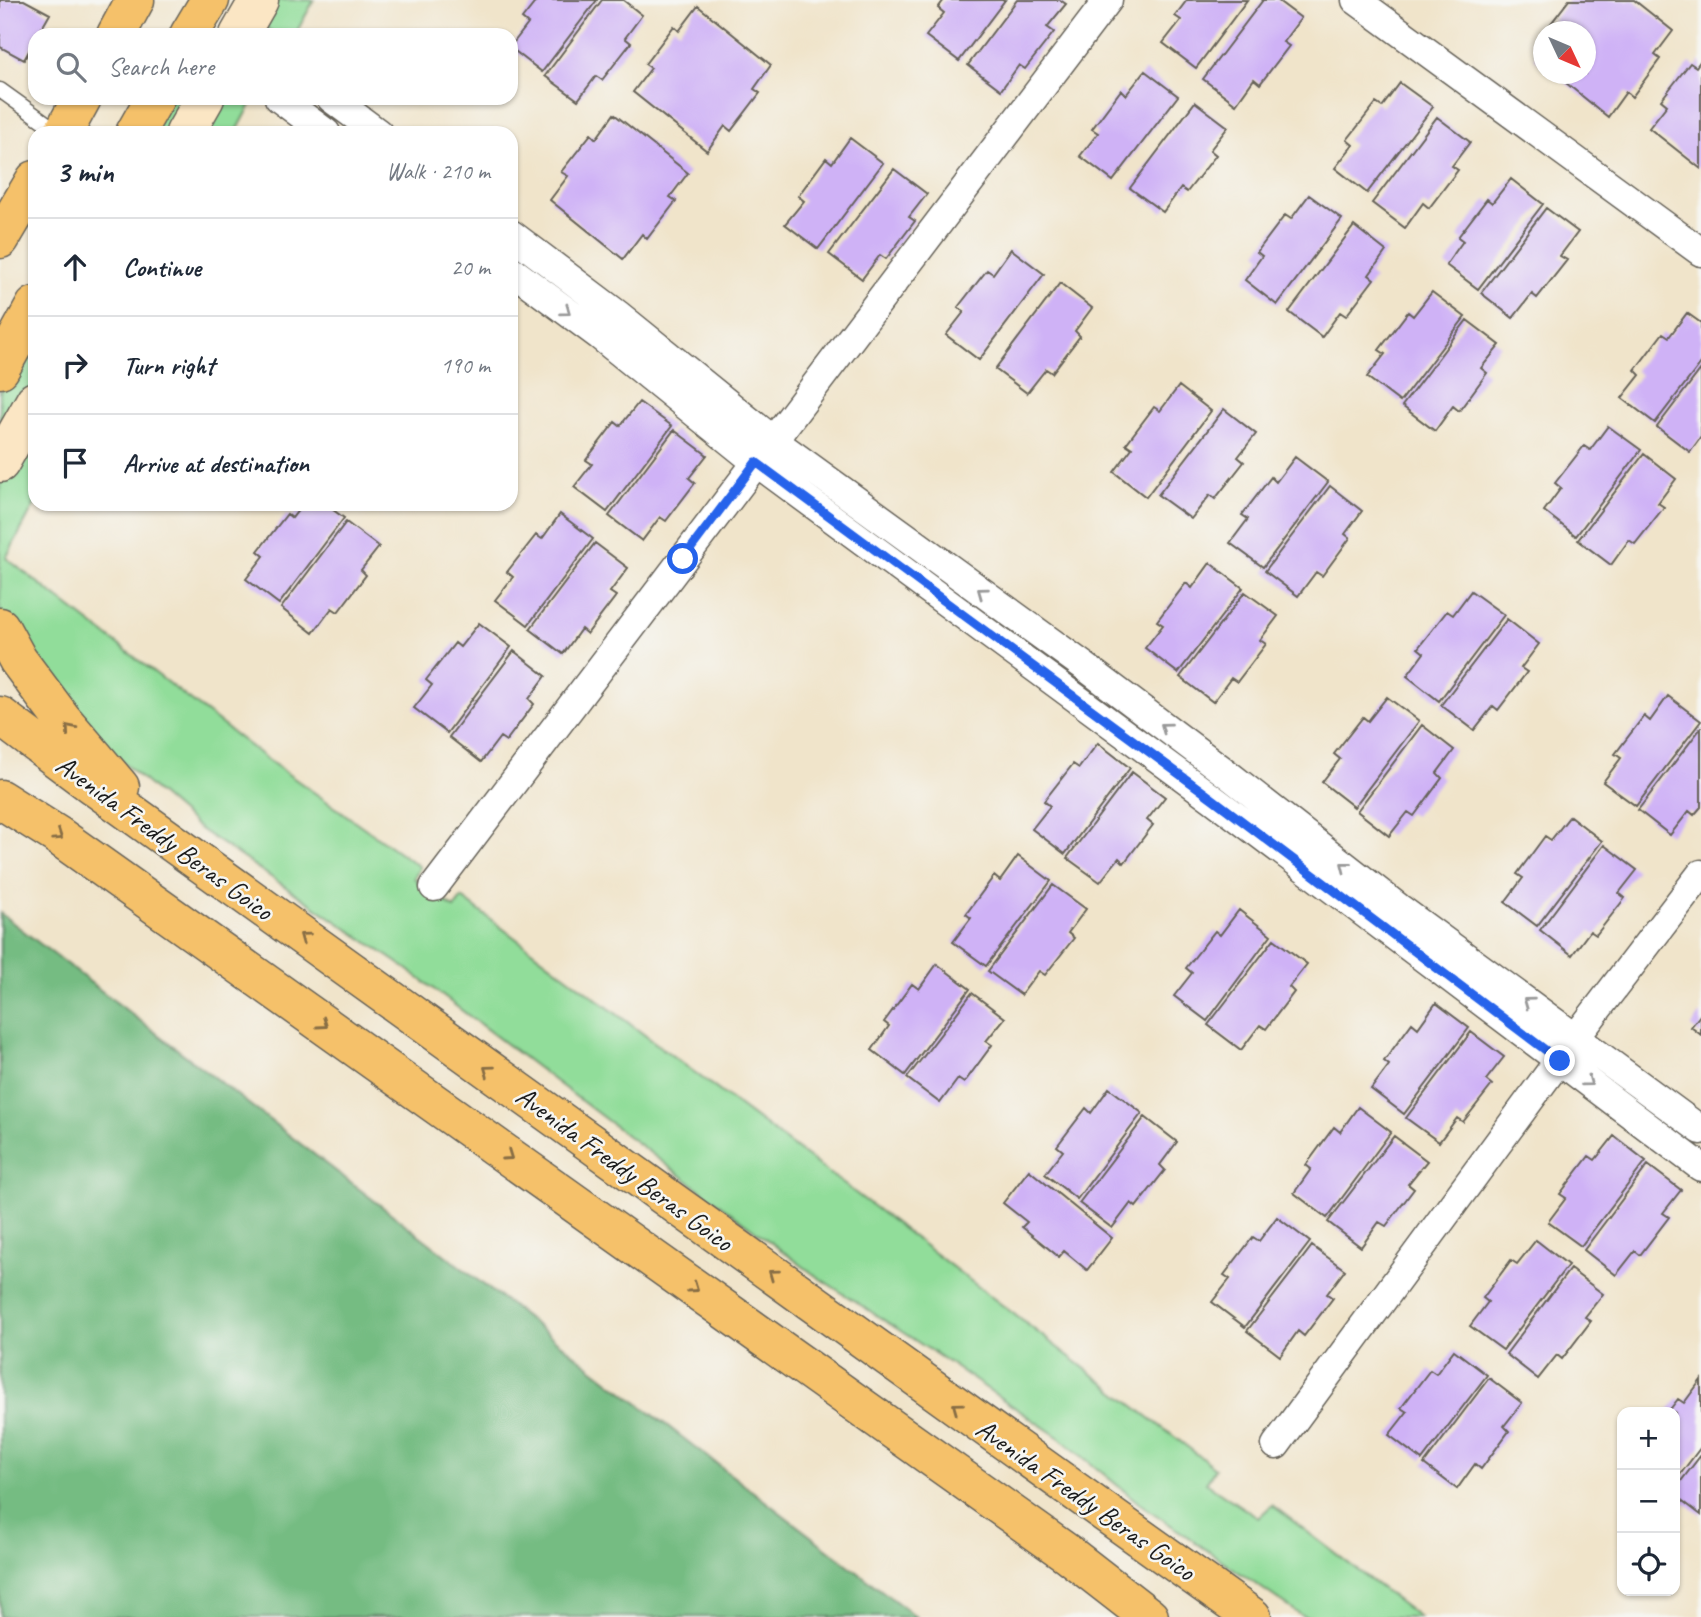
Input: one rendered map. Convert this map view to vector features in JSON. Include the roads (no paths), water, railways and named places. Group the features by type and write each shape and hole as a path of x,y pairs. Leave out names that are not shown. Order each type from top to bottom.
{"main road":[{"path":"120,28 135,0"},
{"path":"194,28 210,0"},
{"path":"65,126 78,105"},
{"path":"139,126 151,105"},
{"path":"0,239 28,192"},
{"path":"0,369 28,319"},
{"path":"0,627 18,660 62,719 163,836"},
{"name":"Avenida Freddy Beras Goico","path":"0,716 163,836 1252,1617"},
{"name":"Avenida Freddy Beras Goico","path":"0,799 57,835 841,1392 1068,1554 1149,1617"}],"street":[{"path":"435,887 1108,0"},
{"path":"1356,0 1699,246"},
{"path":"189,126 201,105"},
{"path":"288,105 317,126"},
{"path":"340,105 369,126"},
{"path":"518,240 609,325 765,451 924,586 1213,799 1392,919 1576,1037 1701,1130"},
{"path":"518,274 609,325"},
{"path":"0,463 28,413"},
{"path":"765,451 941,563 1230,776 1392,919 1560,1061 1701,1167"},
{"path":"924,586 941,563"},
{"path":"1213,799 1230,776"},
{"path":"1276,1445 1576,1037 1701,874"}],"lane":[{"path":"0,90 51,126"}]}
